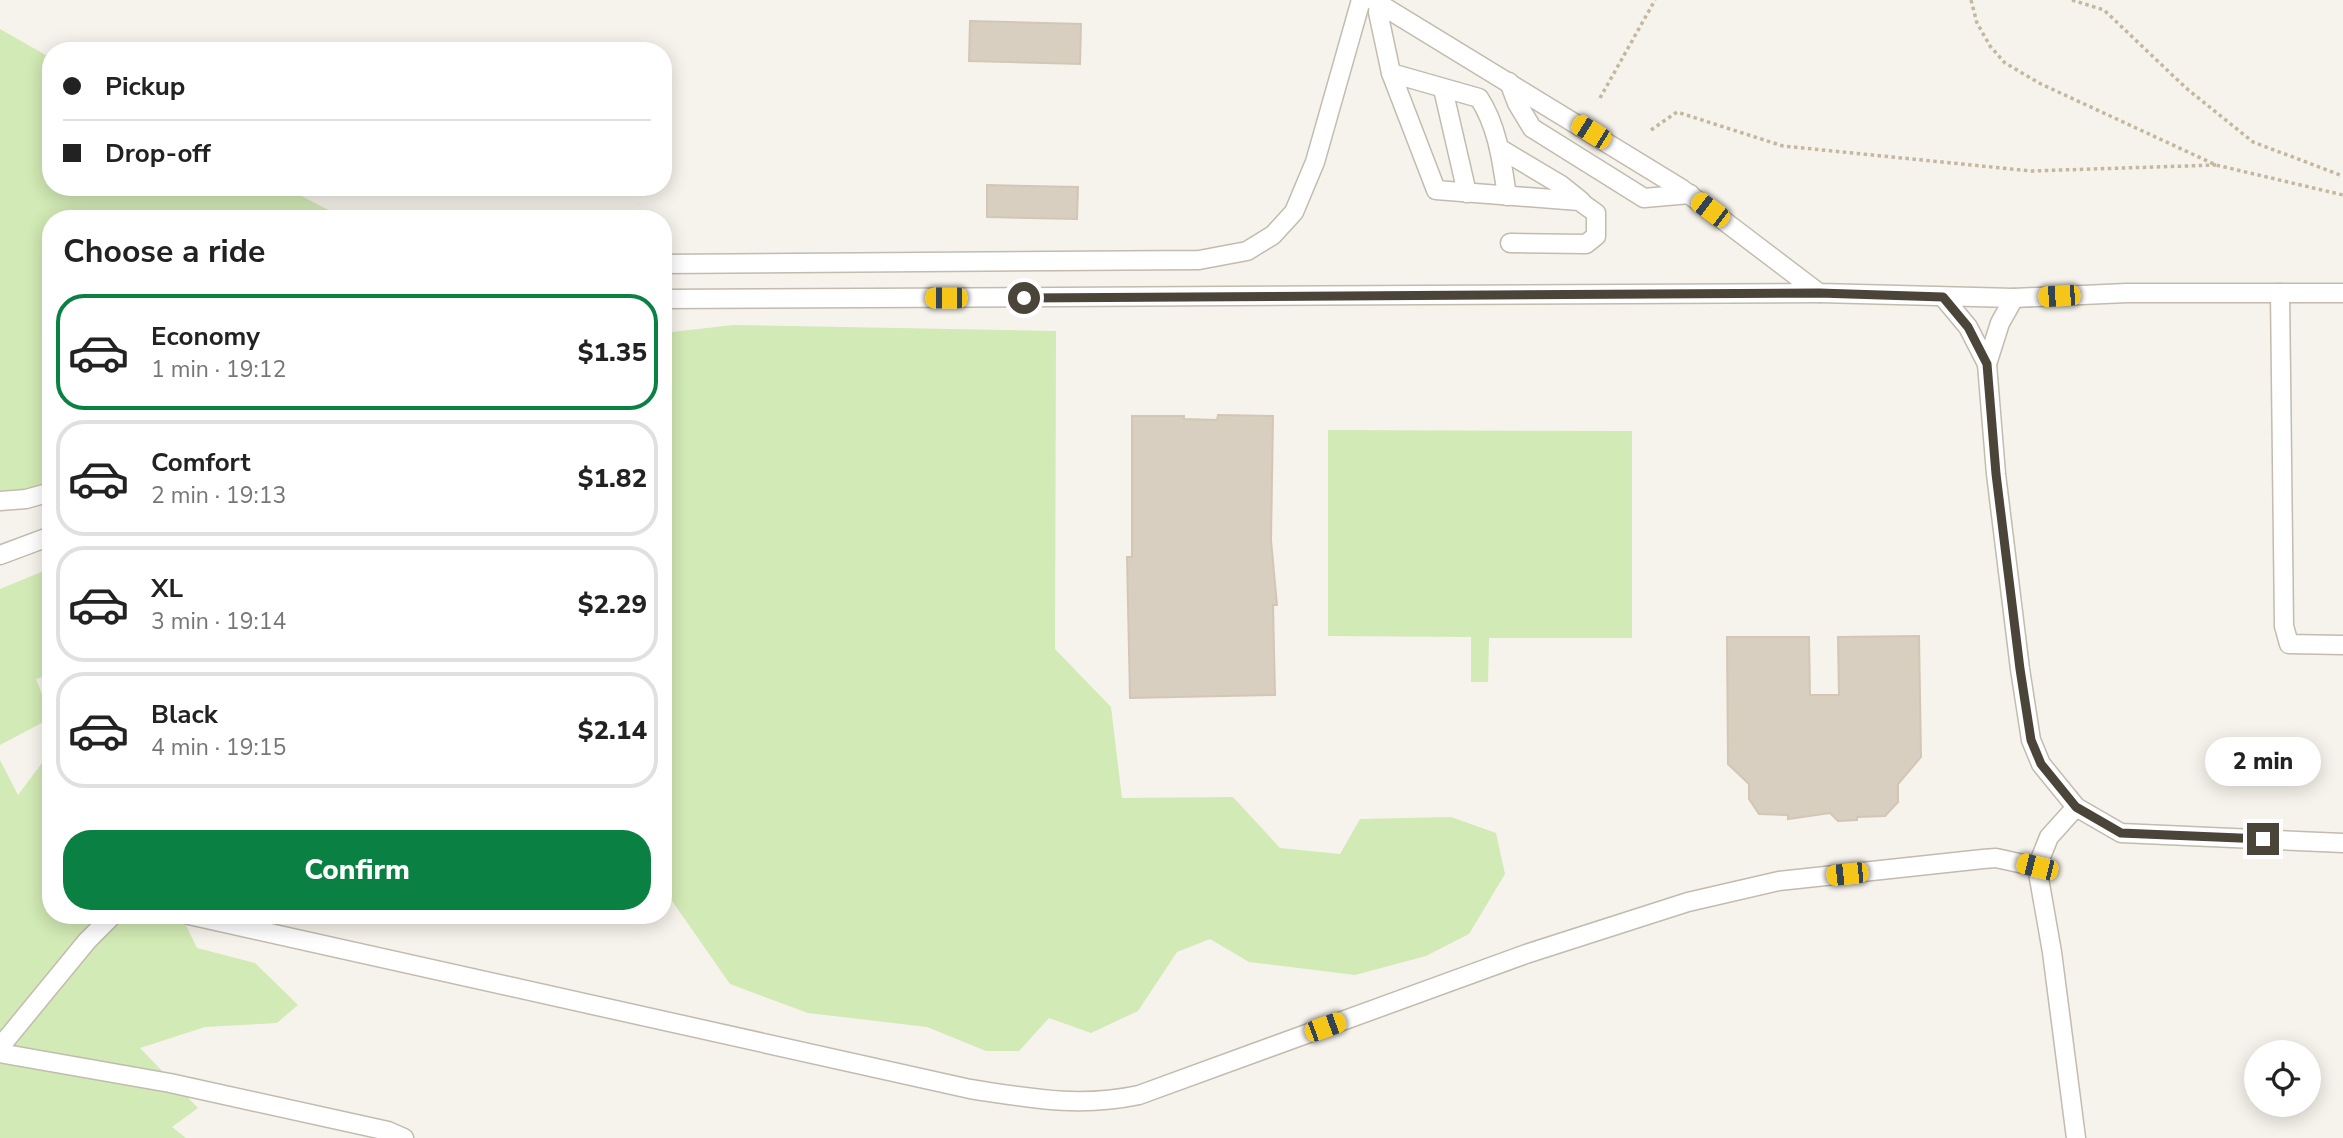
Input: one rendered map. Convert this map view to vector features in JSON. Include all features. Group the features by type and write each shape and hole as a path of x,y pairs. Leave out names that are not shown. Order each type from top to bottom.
{"street":[{"path":"672,264 1199,260 1247,251 1273,235 1294,212 1315,162 1361,0"},
{"path":"1376,2 1391,73 1436,190 1579,201 1596,213 1596,236 1586,244 1510,243"},
{"path":"1376,2 1690,194 1819,293"},
{"path":"1391,73 1479,99 1487,110 1499,148 1507,196"},
{"path":"1509,82 1517,103 1532,128 1644,198 1690,194"},
{"path":"1443,89 1467,193"},
{"path":"1499,148 1561,185 1585,205"},
{"path":"672,299 1819,293 2014,298 2127,293 2343,293"},
{"path":"2280,293 2284,626 2289,644 2343,645"},
{"path":"1943,297 1968,327 1987,364"},
{"path":"2014,298 2000,323 1987,364 1996,474 2031,740 2041,764 2076,807 2108,827 2137,835 2343,843"},
{"path":"0,501 42,495"},
{"path":"0,555 42,539"},
{"path":"2076,807 2049,837 2037,867 2052,953 2076,1138"},
{"path":"230,924 708,1028 970,1089 1034,1101 1088,1102 1139,1095 1526,954 1688,901 1749,886 1983,859 1996,858 2037,867"},
{"path":"0,1047 104,924"},
{"path":"0,1053 170,1083 388,1131 404,1138"}],"path":[{"path":"1600,98 1655,0"},
{"path":"1971,0 1978,23 1990,46 2005,63 2041,83 2216,165 2343,195"},
{"path":"2072,0 2104,10 2186,88 2253,142 2343,176"},
{"path":"1651,130 1677,112 1783,146 2031,171 2216,165"}],"green space":[{"path":"0,29 42,53 42,196 301,196 329,210 42,210 42,493 0,509"},
{"path":"733,325 1056,331 1055,649 1111,707 1122,798 1233,797 1280,848 1340,854 1360,819 1451,817 1496,833 1505,874 1469,934 1426,956 1355,975 1249,962 1210,939 1177,952 1138,1011 1091,1033 1049,1018 1019,1051 986,1051 927,1027 808,1013 730,984 672,901 672,332"},
{"path":"1328,430 1632,431 1632,638 1489,638 1488,682 1471,682 1471,637 1328,636"},
{"path":"42,572 42,677 36,679 42,695 42,723 0,745 0,589"},
{"path":"0,760 18,795 42,763 42,924 185,924 197,948 255,963 298,1005 277,1023 205,1027 140,1048 198,1108 172,1127 186,1138 0,1138"}],"building":[{"path":"970,21 1081,24 1080,64 969,61"},
{"path":"987,185 1078,187 1077,219 987,217"},
{"path":"1218,415 1273,416 1271,540 1277,605 1273,605 1275,695 1130,698 1127,557 1132,557 1132,416 1184,416 1184,419 1217,420"},
{"path":"1919,636 1921,757 1898,784 1898,802 1885,816 1857,817 1857,820 1838,821 1830,813 1788,819 1788,815 1759,814 1749,799 1749,784 1728,764 1727,637 1809,637 1810,695 1839,695 1838,637"}],"route":[{"path":"1024,298 1819,293 1943,297 1968,327 1987,364 1996,474 2020,669 2031,740 2041,764 2076,807 2121,833 2263,839"}]}
